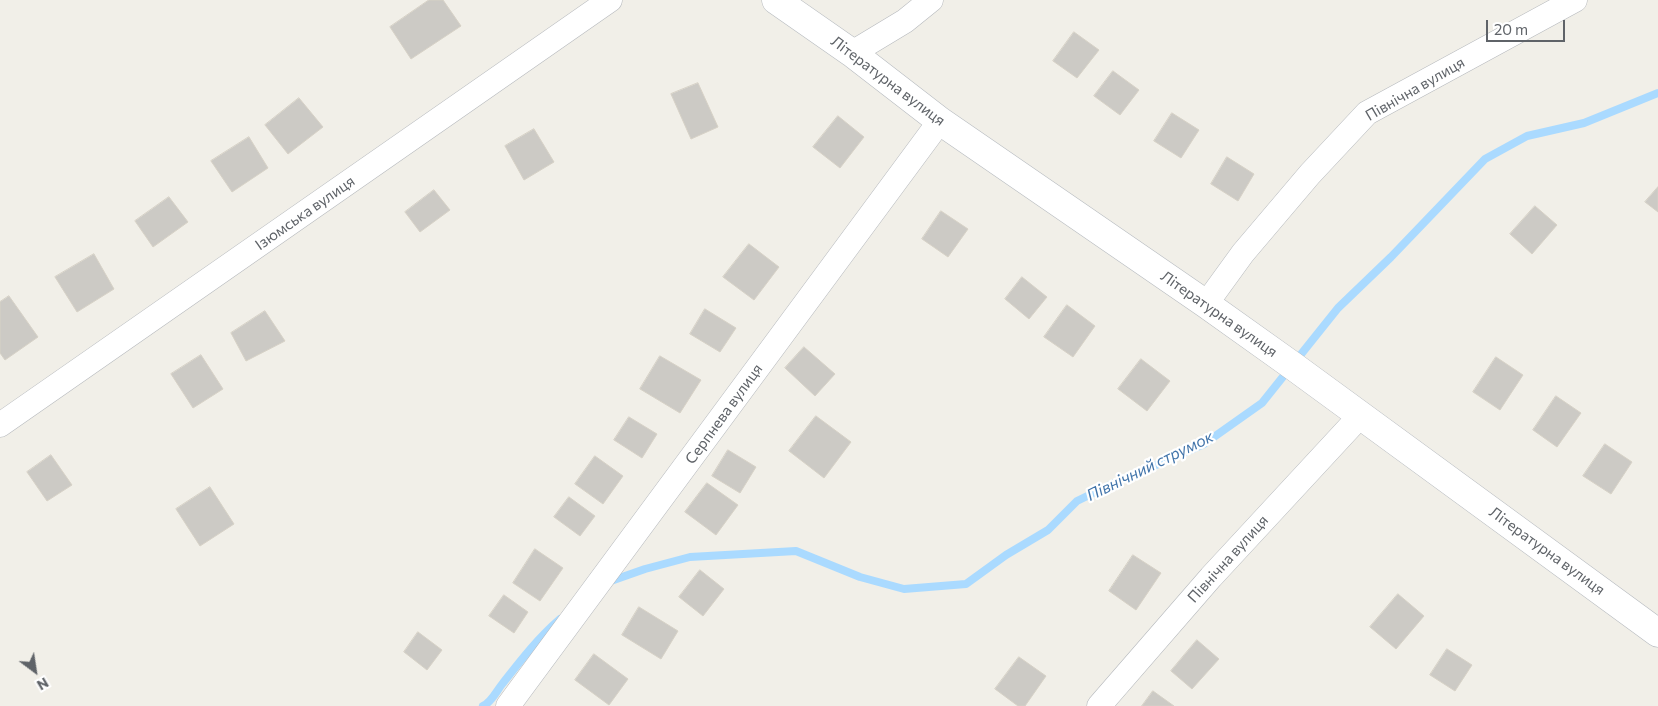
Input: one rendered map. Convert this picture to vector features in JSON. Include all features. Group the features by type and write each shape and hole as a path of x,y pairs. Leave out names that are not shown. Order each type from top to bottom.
{"street":[{"name":"Ізюмська вулиця","path":"0,425 610,0"},
{"name":"Літературна вулиця","path":"776,0 852,53 940,121 1206,304 1361,415 1658,633"},
{"path":"852,53 905,21 931,0"},
{"name":"Північна вулиця","path":"1206,304 1243,253 1310,174 1367,113 1574,0"},
{"name":"Серпнева вулиця","path":"508,706 940,121"},
{"name":"Північна вулиця","path":"1099,706 1211,577 1361,415"}],"building":[{"path":"429,0 443,0 461,26 411,59 390,27"},
{"path":"1074,32 1099,50 1077,78 1053,61"},
{"path":"1113,71 1139,90 1120,115 1094,96"},
{"path":"698,83 718,127 691,139 671,94"},
{"path":"299,98 323,127 288,154 265,125"},
{"path":"1172,113 1199,130 1181,158 1154,141"},
{"path":"838,116 864,137 840,168 813,147"},
{"path":"534,129 554,162 524,180 505,146"},
{"path":"249,137 268,168 232,192 211,161"},
{"path":"1227,157 1254,174 1238,201 1211,184"},
{"path":"1658,187 1658,212 1645,202"},
{"path":"434,190 450,210 420,232 405,212"},
{"path":"169,197 188,222 153,247 135,221"},
{"path":"1535,206 1557,225 1532,254 1510,234"},
{"path":"941,211 968,229 948,257 922,239"},
{"path":"749,244 779,267 754,300 723,277"},
{"path":"94,254 114,289 77,312 55,277"},
{"path":"1022,277 1047,297 1029,319 1005,299"},
{"path":"9,296 38,337 5,360 0,353 0,302"},
{"path":"1067,305 1095,326 1073,357 1044,337"},
{"path":"705,309 736,328 720,352 690,334"},
{"path":"265,311 285,341 246,361 231,333"},
{"path":"804,347 835,374 815,396 785,368"},
{"path":"201,355 223,389 193,408 171,374"},
{"path":"660,356 701,380 680,413 640,389"},
{"path":"1496,357 1523,375 1500,410 1473,392"},
{"path":"1141,359 1170,381 1147,411 1118,389"},
{"path":"1556,396 1581,413 1557,447 1533,430"},
{"path":"816,416 851,442 824,478 789,451"},
{"path":"629,417 657,434 642,458 614,440"},
{"path":"1605,444 1632,462 1611,494 1583,476"},
{"path":"728,450 756,467 740,493 712,476"},
{"path":"51,455 72,485 47,501 27,472"},
{"path":"595,456 623,476 603,504 575,484"},
{"path":"707,483 738,505 716,535 685,512"},
{"path":"210,487 234,524 200,546 176,509"},
{"path":"569,497 595,516 580,536 554,517"},
{"path":"535,549 563,568 540,601 513,583"},
{"path":"1133,555 1161,573 1136,610 1109,591"},
{"path":"700,570 724,589 703,616 679,597"},
{"path":"1398,594 1424,616 1396,649 1370,627"},
{"path":"504,595 528,612 514,633 489,616"},
{"path":"639,607 678,631 661,659 622,635"},
{"path":"418,632 442,650 427,670 404,652"},
{"path":"1197,640 1219,659 1192,689 1171,671"},
{"path":"1447,649 1472,665 1455,691 1430,675"},
{"path":"594,654 628,679 609,705 575,680"},
{"path":"1019,657 1046,676 1025,706 1018,706 995,689"},
{"path":"1153,691 1174,706 1142,706"}],"waterway":[{"name":"Північний струмок","path":"608,582 645,569 690,557 796,551 860,577 904,589 966,584 1006,555 1048,530 1077,501 1204,444 1262,403 1338,308 1391,257 1485,159 1527,136 1584,123 1658,93"},
{"name":"Північний струмок","path":"483,706 492,699 516,666 560,619"}]}
